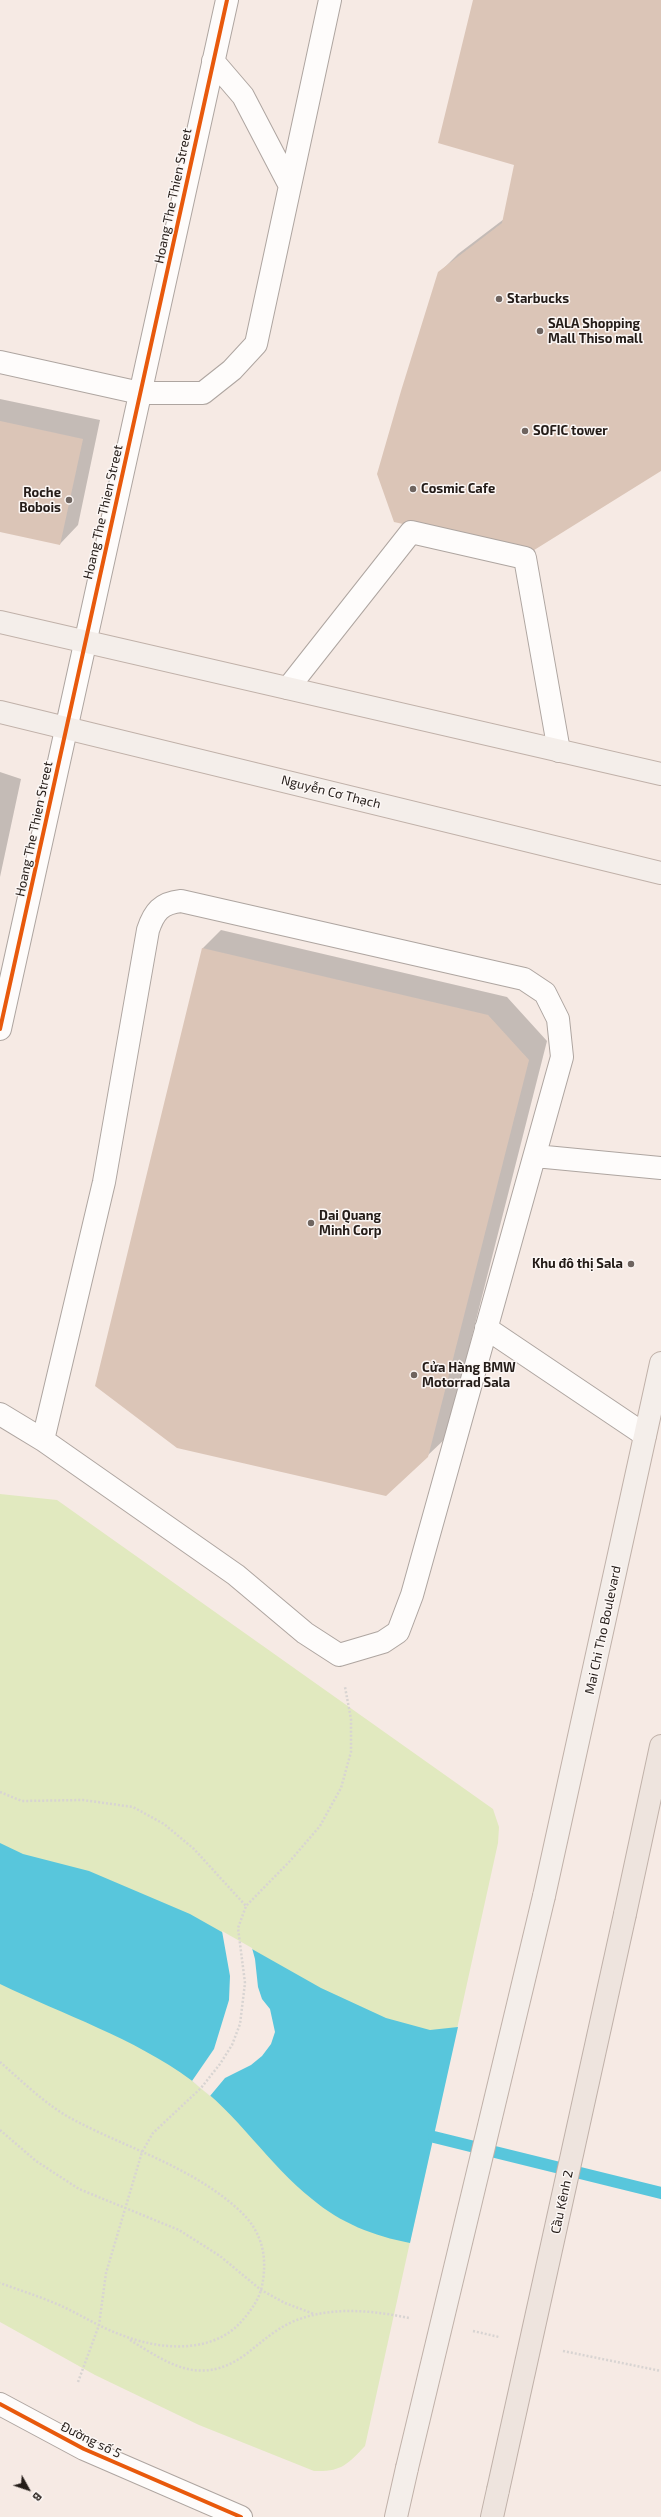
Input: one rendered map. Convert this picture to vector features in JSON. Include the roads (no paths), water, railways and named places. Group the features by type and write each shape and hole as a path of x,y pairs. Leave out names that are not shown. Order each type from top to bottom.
{"highway":[{"name":"Cầu Kênh 2","path":"492,2517 661,1746"}],"main road":[{"path":"0,622 661,774"},
{"name":"Nguyễn Cơ Thạch","path":"0,712 661,873"},
{"name":"Mai Chi Tho Boulevard","path":"396,2517 544,1896 661,1363"}],"street":[{"name":"Hoang The Thien Street","path":"0,1029 227,0"},
{"path":"0,362 140,394 203,393 232,370 256,344 330,0"},
{"path":"214,61 243,96 290,186"},
{"path":"288,688 411,532 526,558 559,751"},
{"path":"0,1414 43,1440 236,1574 305,1633 339,1655 383,1642 398,1632 412,1595 562,1057 558,1019 545,993 524,979 181,900 168,902 160,907 152,917 148,930 104,1182 43,1440"},
{"path":"535,1156 661,1168"},
{"path":"486,1328 645,1435"},
{"name":"Đường số 5","path":"0,2404 91,2452 241,2517"}],"water":[{"path":"0,1843 23,1854 89,1871 190,1914 321,1988 386,2018 430,2030 458,2027 410,2243 383,2237 346,2222 312,2199 281,2170 224,2108 208,2093 169,2065 122,2039 0,1984"}],"waterway":[{"path":"434,2137 661,2193"}],"place":[{"name":"Starbucks","path":"499,299"},
{"name":"SALA Shopping Mall Thiso mall","path":"540,331"},
{"name":"SOFIC tower","path":"525,431"},
{"name":"Cosmic Cafe","path":"413,489"},
{"name":"Roche Bobois","path":"69,500"},
{"name":"Dai Quang Minh Corp","path":"311,1223"},
{"name":"Khu đô thị Sala","path":"631,1264"},
{"name":"Cửa Hàng BMW Motorrad Sala","path":"414,1375"}]}
